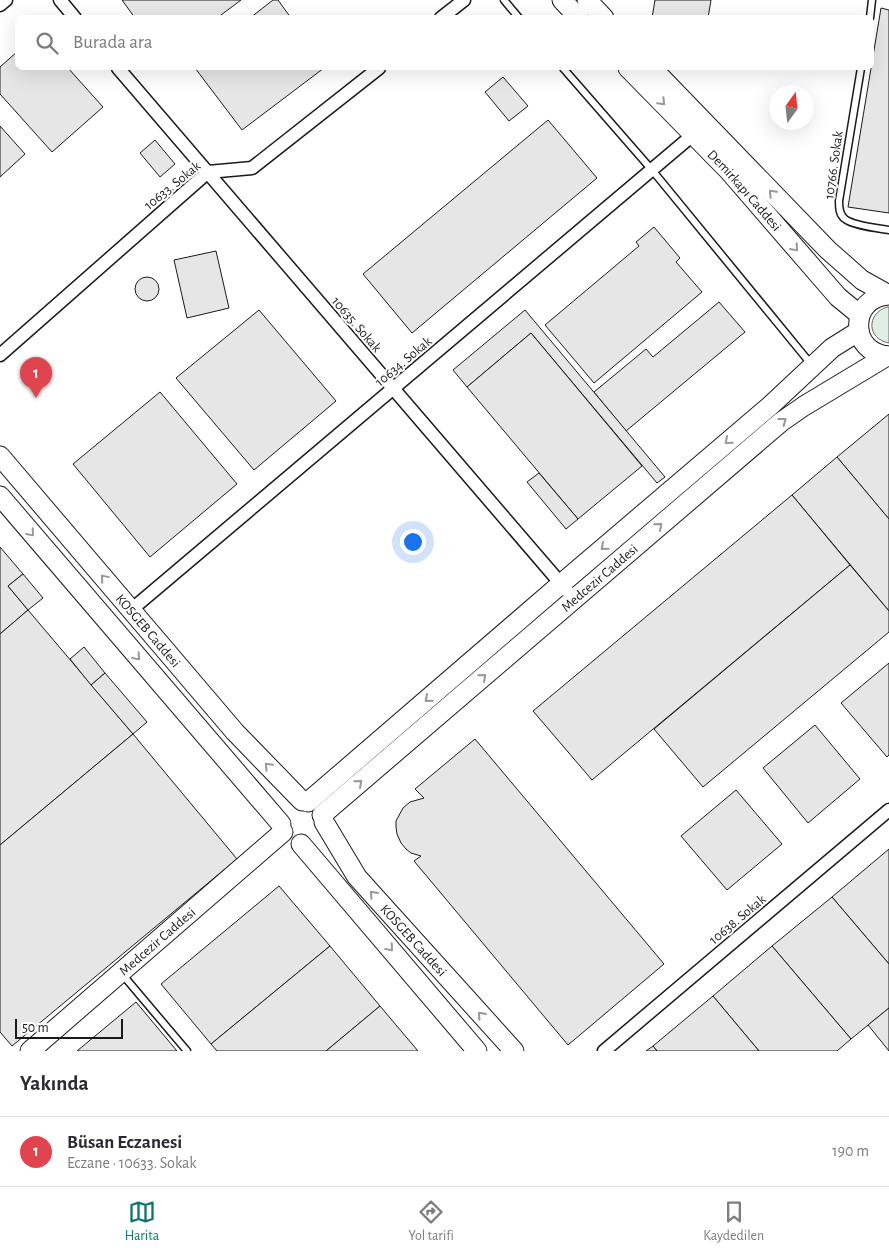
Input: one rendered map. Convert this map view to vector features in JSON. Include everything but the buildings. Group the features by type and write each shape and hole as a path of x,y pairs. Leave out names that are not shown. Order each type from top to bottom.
{"street":[{"path":"0,5 6,0"},
{"path":"60,0 72,15"},
{"path":"446,15 464,0"},
{"path":"562,0 576,15"},
{"path":"587,0 601,15"},
{"name":"10635. Sokak","path":"120,70 574,599"},
{"name":"10633. Sokak","path":"0,356 208,172 252,168 375,70"},
{"name":"Demirkapı Caddesi","path":"630,70 729,171 838,296 859,323 861,339 872,351 888,356"},
{"name":"Demirkapı Caddesi","path":"654,70 828,250 862,280 888,294"},
{"name":"10634. Sokak","path":"132,610 694,134"},
{"name":"Medcezir Caddesi","path":"314,810 561,584 813,367 859,323 864,307 870,300 888,294"},
{"name":"Medcezir Caddesi","path":"314,810 574,599 781,422 804,406 888,356"},
{"name":"KOSGEB Caddesi","path":"0,456 236,732 314,810 357,877 514,1051"},
{"name":"KOSGEB Caddesi","path":"0,496 282,828"},
{"path":"295,803 314,810 323,829 320,835 308,844 290,841 282,828 284,811 295,803"},
{"name":"10638. Sokak","path":"604,1051 889,810"},
{"name":"Medcezir Caddesi","path":"30,1051 121,973 282,828"},
{"name":"KOSGEB Caddesi","path":"301,844 477,1051"}],"lane":[{"path":"504,0 516,15"},
{"path":"870,15 872,0"},
{"path":"565,70 652,170 813,367"},
{"name":"10766. Sokak","path":"861,70 839,201 840,211 845,219 857,225 889,230"},
{"path":"121,973 187,1051"}],"green space":[{"path":"889,307 889,343 876,337 872,326 875,315"}],"place":[{"name":"Büsan Eczanesi","path":"36,398"}]}
